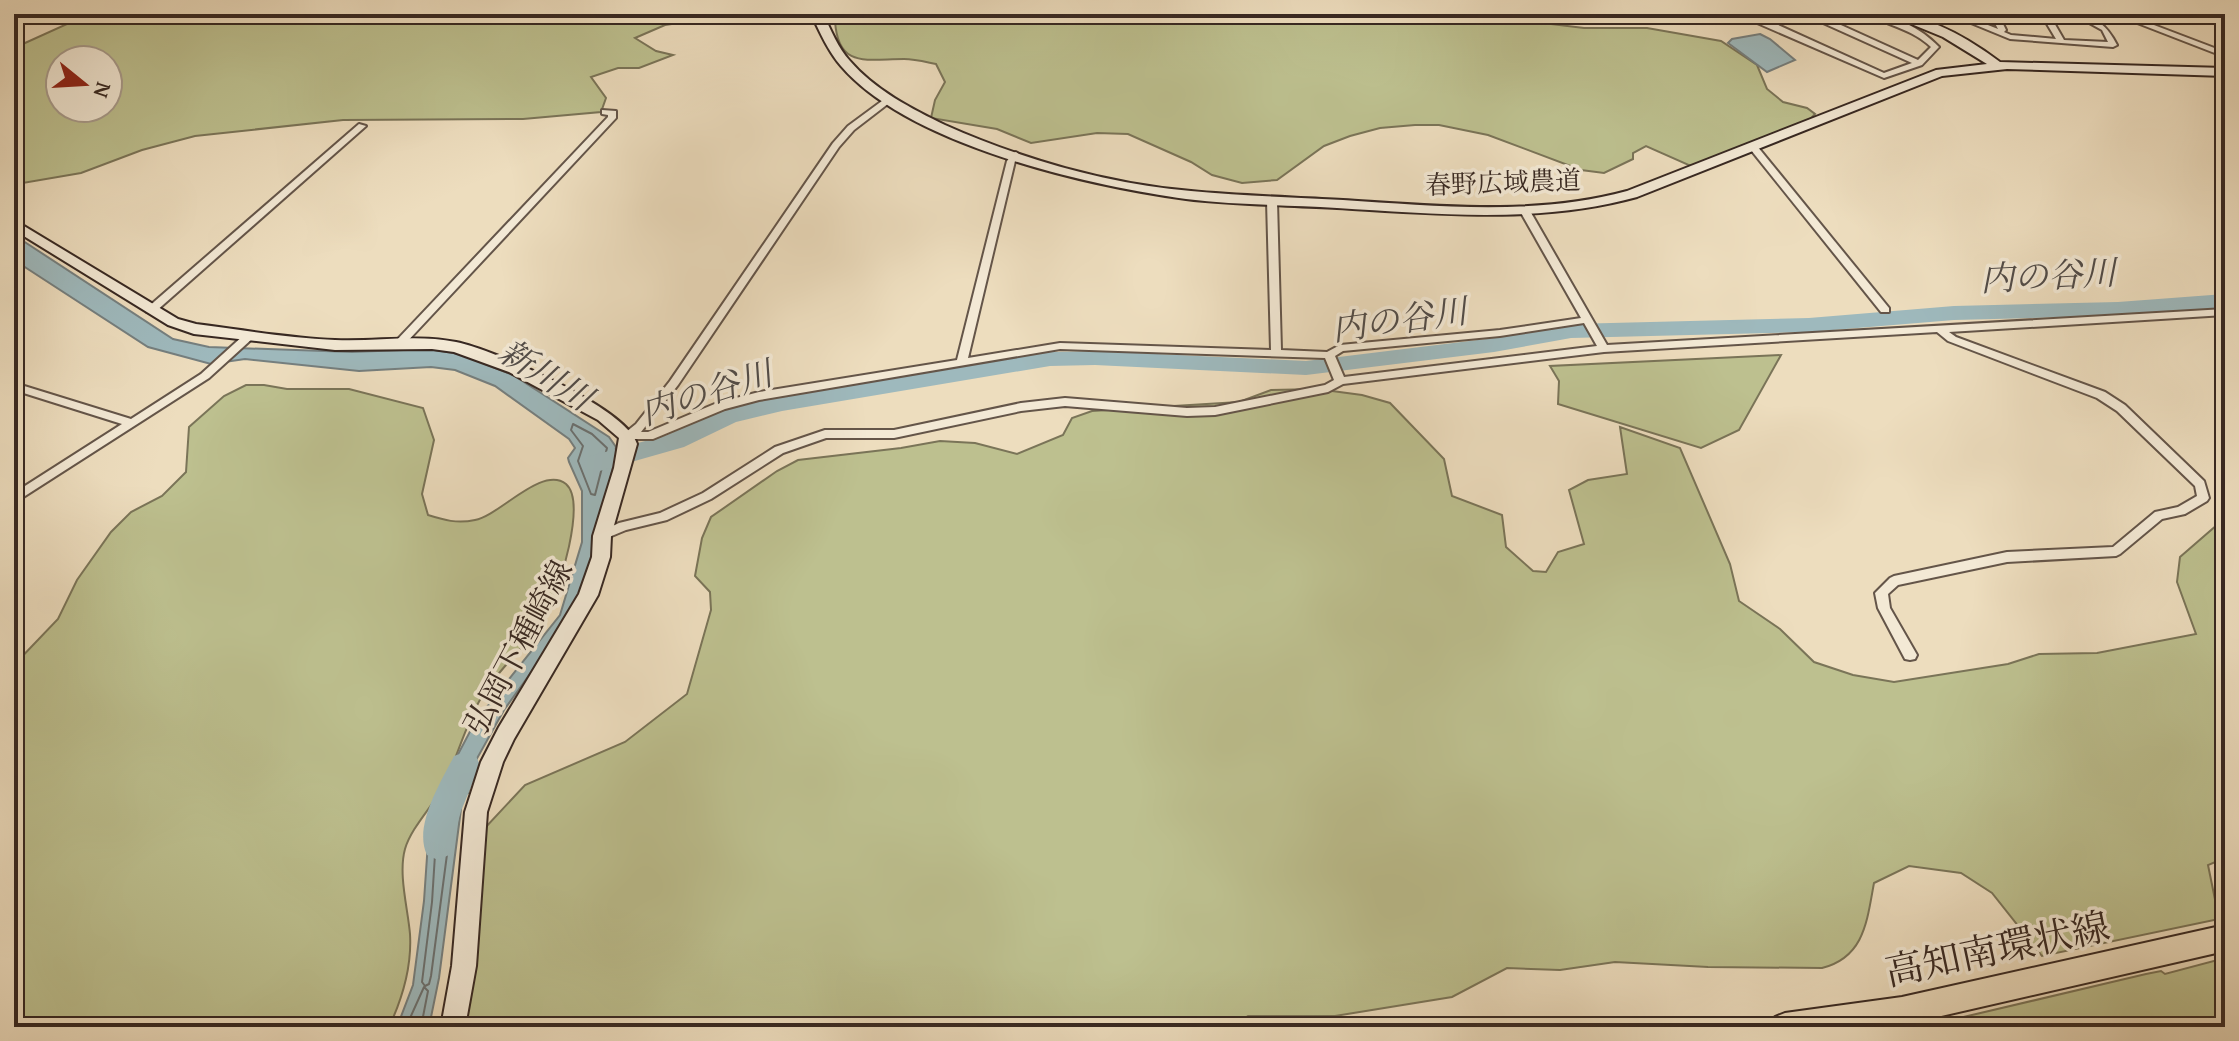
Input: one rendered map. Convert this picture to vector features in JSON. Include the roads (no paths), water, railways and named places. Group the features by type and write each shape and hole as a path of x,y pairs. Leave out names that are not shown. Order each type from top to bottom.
{"main road":[{"name":"高知南環状線","path":"1785,1027 1902,1011 2225,938"}],"street":[{"name":"春野広域農道","path":"817,14 846,65 889,100 951,132 1052,168 1149,190 1448,211 1525,211 1599,203 1632,194 1924,78 1962,69 1996,65 2225,72"},
{"path":"1683,14 1700,22 1749,15 1884,76 1919,63 1935,47 1925,37 1902,24 1871,14"},
{"path":"1893,14 1961,39 1996,65"},
{"path":"1953,14 2017,39 2113,45 2105,29 2077,14"},
{"path":"1994,14 2002,30 2000,33"},
{"path":"2045,14 2061,42"},
{"path":"2118,14 2225,55"},
{"path":"1814,15 1919,63"},
{"path":"2214,49 2225,44"},
{"path":"628,440 674,383 836,145 851,128 889,100"},
{"path":"399,344 612,118 613,113 605,112"},
{"path":"151,310 362,126"},
{"path":"1754,148 1885,310"},
{"path":"962,361 1011,161 1016,155"},
{"path":"1272,201 1276,353"},
{"path":"1525,211 1603,346"},
{"path":"14,224 151,310 194,329 247,339 335,345 432,344 484,355 515,368 604,416 628,440"},
{"path":"602,536 623,526 663,517 707,496 779,450 825,434 894,434 1021,407 1065,402 1187,412 1215,411 1328,388 1340,379 1603,346 1940,330 2225,312"},
{"path":"628,440 649,436 721,406 759,396 962,361 1082,345 1330,357 1340,348 1500,333 1588,321"},
{"path":"1910,655 1884,608 1881,593 1894,581 2007,557 2116,551 2159,515 2181,511 2203,498 2200,484 2121,408 2101,395 1952,339 1940,330"},
{"path":"14,499 216,367 247,339"},
{"path":"1330,357 1340,379"},
{"path":"14,380 17,387 132,423"},
{"name":"弘岡下種崎線","path":"453,1027 464,966 476,812 483,788 506,733 588,595 601,557 602,536 623,468 628,440"}],"water":[{"path":"1760,34 1795,60 1767,72 1728,43 1732,39"},
{"path":"14,235 173,339 209,347 352,352 428,349 460,354 513,375 609,437 616,447 613,467 585,585 571,617 504,710 475,762 468,793 435,798 475,722 560,615 582,542 582,491 568,458 575,448 569,439 495,386 455,370 431,367 359,371 245,359 211,364 148,347 14,260"},
{"path":"461,809 439,978 429,1027 397,1027 413,985 424,901 430,813"}],"waterway":[{"name":"内の谷川","path":"596,463 675,441 729,416 782,403 1050,359 1095,358 1306,368 1494,345 1571,331 1809,325 1954,313 2118,309 2225,301"},
{"name":"新川川","path":"438,845 445,811 465,765"}]}
